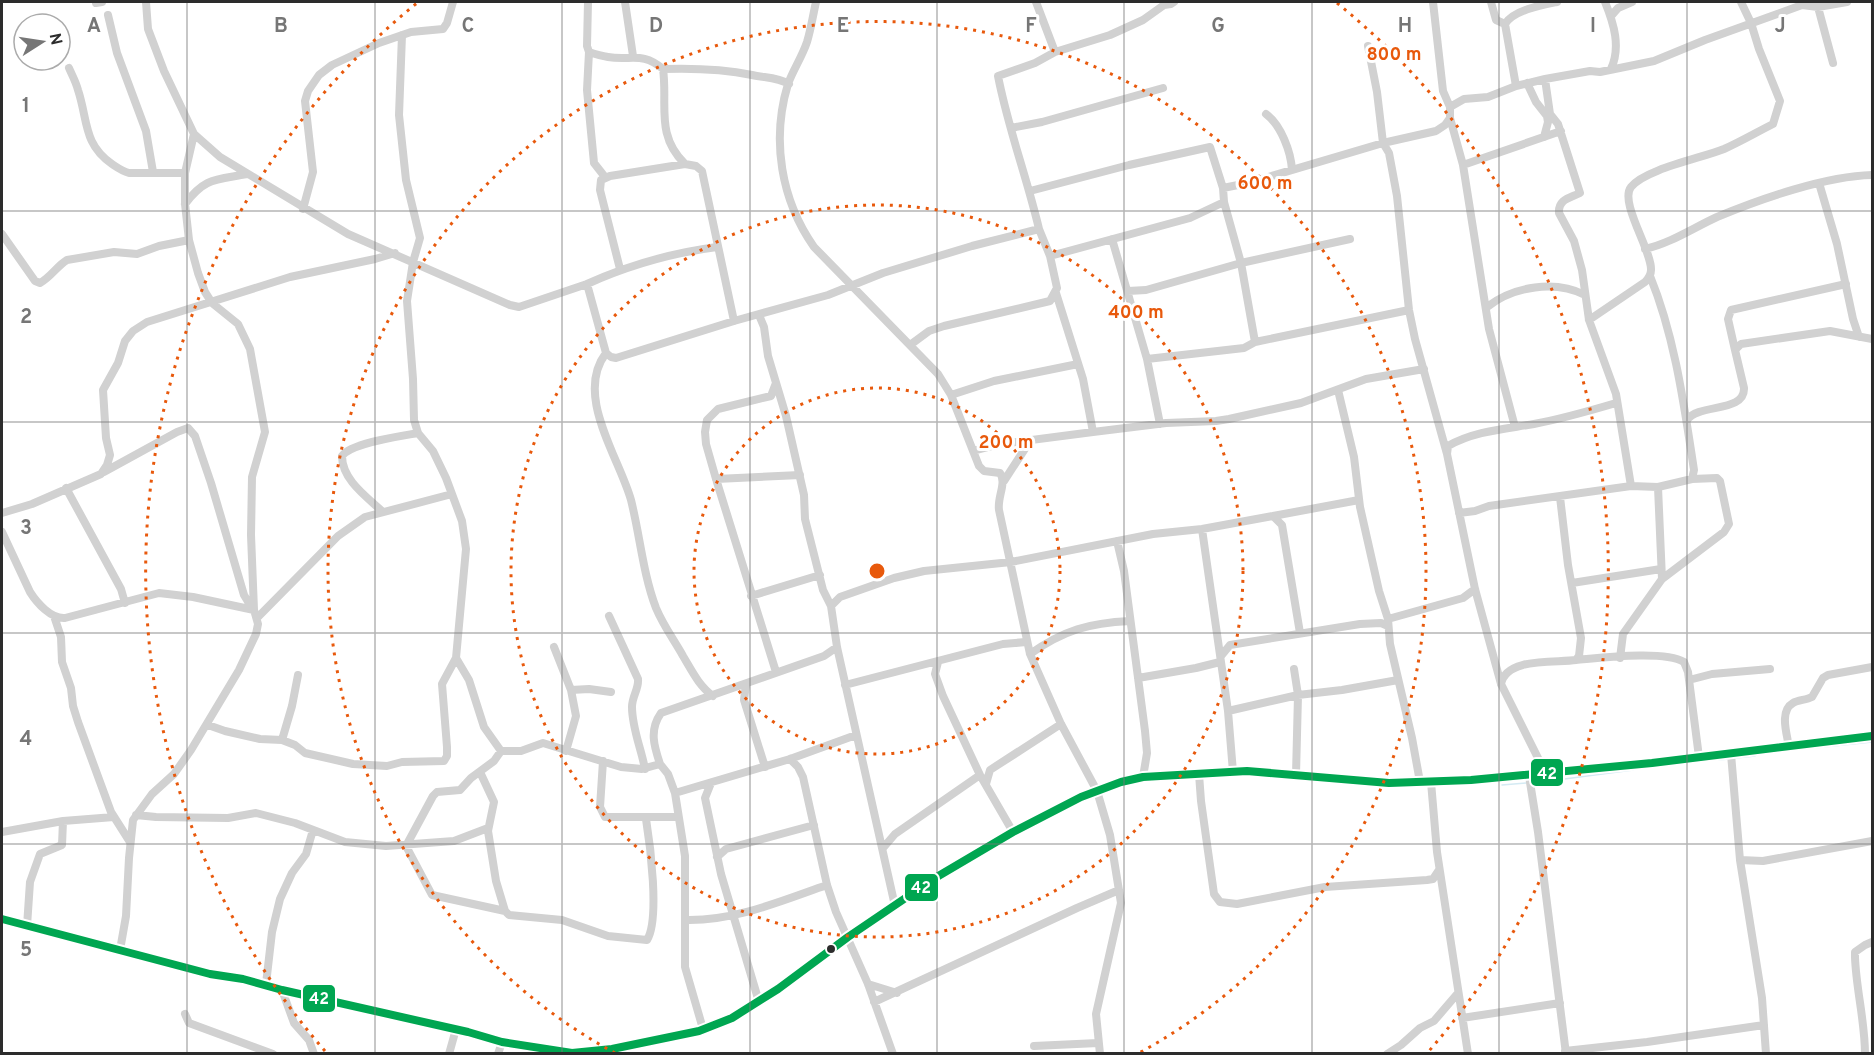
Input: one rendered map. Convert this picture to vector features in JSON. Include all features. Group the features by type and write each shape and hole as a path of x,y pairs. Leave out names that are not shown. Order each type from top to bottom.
{"main road":[{"path":"2,919 210,974 266,984 282,990 456,1029 502,1042 572,1053 612,1049 703,1029 732,1018 759,1002 848,937 935,878 1013,832 1081,797 1122,782 1143,777 1247,771 1389,783 1528,776 1699,758 1872,736"}],"street":[{"path":"146,2 148,29 164,71 194,134 220,157 303,209 357,238 515,307 587,284 620,269 682,252 717,247"},
{"path":"303,209 313,172 305,101 311,86 319,75 332,65 402,35 415,31 443,29 453,2"},
{"path":"588,2 587,90 594,164 605,177"},
{"path":"625,2 633,56"},
{"path":"816,2 807,42 789,84 782,122 780,143 784,184 792,211 801,230 820,255 938,374 951,395 979,466 984,471 1000,473 1004,481"},
{"path":"1036,2 1055,52"},
{"path":"1093,432 1078,364 1056,293 1050,256 1014,145 998,76 1035,63 1055,52 1110,35 1143,20 1164,3 1174,2"},
{"path":"1433,2 1443,91 1450,107 1450,118 1462,165 1490,329 1515,427"},
{"path":"1491,2 1496,20 1505,24"},
{"path":"1505,24 1511,17 1557,2"},
{"path":"1605,2 1616,38 1616,58 1611,69"},
{"path":"1611,16 1618,9 1632,2"},
{"path":"1692,479 1694,470 1687,420 1665,319 1650,276 1651,269 1628,194 1630,188 1639,181 1665,168 1725,148 1773,124 1780,101 1741,2"},
{"path":"1450,107 1464,99 1488,97 1527,83 1654,61 1804,3 1818,7 1846,2"},
{"path":"1818,7 1833,63"},
{"path":"108,15 117,52 146,131 153,172"},
{"path":"1505,24 1516,86"},
{"path":"208,724 225,732 260,739 282,740 306,753 353,764 387,766 402,762 444,761 447,756 442,684 456,658 466,549 462,521 452,494 432,448 418,433 414,420 407,301 413,262 420,238 406,180 400,124 402,35"},
{"path":"1368,46 1377,92 1383,143 1389,153 1397,196 1409,310 1447,454 1475,589 1501,684 1546,774"},
{"path":"589,52 608,57 633,56 656,63 663,69 737,71 781,80 789,84"},
{"path":"1616,58 1621,68"},
{"path":"663,69 664,120 674,152 685,164"},
{"path":"71,72 96,151 124,172 184,173"},
{"path":"1544,136 1549,115 1545,79"},
{"path":"1527,83 1536,102 1558,124 1580,193 1563,200 1559,213 1574,241 1582,270 1589,320 1616,394 1631,486"},
{"path":"1011,128 1041,122 1163,88"},
{"path":"1266,114 1276,124 1290,158 1292,170"},
{"path":"1223,188 1248,183 1383,143 1436,131 1446,125 1450,118"},
{"path":"1462,165 1561,131"},
{"path":"120,950 126,916 130,843 136,815 152,794 174,774 208,724 256,634 251,535 252,477 265,432 250,349 237,324 212,303 203,288 189,240 184,173 194,134"},
{"path":"1030,191 1209,147 1223,188 1224,202 1241,263 1255,342"},
{"path":"620,269 600,190 601,180 605,177 685,164 696,166 702,171 734,321"},
{"path":"185,204 196,189 207,181 247,174"},
{"path":"1645,249 1662,244 1733,211 1776,195 1819,183 1872,175"},
{"path":"1819,183 1859,337"},
{"path":"1050,256 1190,218 1224,202"},
{"path":"587,284 606,353 616,358 851,287 894,269 1040,229"},
{"path":"2,234 35,281 40,283 67,260 114,252 136,254 159,246 189,240"},
{"path":"1112,239 1147,359 1160,424"},
{"path":"1128,291 1146,290 1241,263 1350,239"},
{"path":"101,474 110,455 106,438 103,390 118,363 125,341 133,331 147,322 290,277 395,253"},
{"path":"1589,320 1645,282 1650,276"},
{"path":"1687,420 1694,412 1735,403 1744,394 1728,319 1731,310 1846,284"},
{"path":"1487,307 1503,297 1541,286 1566,287 1585,295"},
{"path":"909,345 928,331 1050,301 1056,293"},
{"path":"1147,359 1244,348 1255,342 1409,310"},
{"path":"759,315 764,327 768,356 800,475 805,519 831,606 845,685 895,906"},
{"path":"1735,350 1746,342 1804,336 1822,331 1871,339"},
{"path":"606,353 597,366 595,376 597,410 630,500 651,593 661,617 697,679 713,696"},
{"path":"951,395 993,381 1078,364"},
{"path":"974,451 993,445 1093,432 1229,419 1301,403 1366,379 1424,369"},
{"path":"776,383 771,396 718,409 707,420 706,444 776,672"},
{"path":"1338,390 1354,457 1359,500 1388,622 1398,680 1425,782 1468,1053"},
{"path":"1447,454 1448,446 1457,441 1497,430 1550,421 1616,402"},
{"path":"2,513 32,504 101,474 188,428 192,432 211,483 244,595 255,614"},
{"path":"383,512 345,472 342,456 348,450 418,433"},
{"path":"1030,441 1004,481 998,501 1030,654 1061,724 1097,791 1110,835 1120,903 1107,971 1098,995 1096,1014 1100,1053"},
{"path":"110,455 122,463"},
{"path":"716,479 800,475"},
{"path":"1459,513 1489,506 1631,486 1658,487 1692,479 1717,478 1720,481 1730,525 1662,579 1623,633 1620,658"},
{"path":"1658,487 1662,579"},
{"path":"66,488 121,589 125,603"},
{"path":"255,614 338,536 365,517 452,494"},
{"path":"1560,497 1581,638 1579,656 1576,660"},
{"path":"831,606 840,597 894,578 924,571 1011,562 1153,534 1202,529 1359,500"},
{"path":"1462,526 1475,511"},
{"path":"1273,516 1282,525 1300,633"},
{"path":"1202,529 1228,711 1233,772"},
{"path":"2,532 30,592 54,616 61,638 62,662 71,688 78,722 114,818 130,843"},
{"path":"1117,541 1124,571 1147,746 1143,777"},
{"path":"1572,583 1661,569"},
{"path":"751,596 820,575"},
{"path":"1219,642 1230,645 1360,624 1388,622 1463,598 1475,589"},
{"path":"54,616 66,618 159,593 193,597 255,614"},
{"path":"1463,598 1479,605"},
{"path":"609,616 639,679 632,699 632,711 645,769"},
{"path":"1030,654 1078,628 1092,624 1130,621"},
{"path":"845,685 1003,644 1026,642"},
{"path":"1138,678 1196,668 1220,659 1230,645"},
{"path":"554,647 571,690 576,716 566,751"},
{"path":"703,1029 685,966 685,856 675,793 668,774 660,764 652,737 658,718 662,713 825,656 837,647"},
{"path":"1494,661 1514,666 1576,660 1674,657 1684,662 1689,680 1699,758"},
{"path":"456,658 469,680 484,727 501,751"},
{"path":"935,674 938,662"},
{"path":"925,666 935,674 980,776 1013,832"},
{"path":"1501,684 1502,678 1514,666"},
{"path":"1789,747 1785,718 1786,710 1792,704 1812,697 1823,678 1828,675 1872,667"},
{"path":"1294,669 1298,694 1296,775"},
{"path":"1689,680 1712,674 1770,669"},
{"path":"282,740 298,675"},
{"path":"1228,711 1298,694 1398,680"},
{"path":"746,684 744,696 765,767"},
{"path":"571,690 589,689 611,692"},
{"path":"731,689 744,696"},
{"path":"986,784 990,770 1061,724"},
{"path":"675,793 790,759 856,735"},
{"path":"501,751 520,751 543,743 621,767 645,769 660,764"},
{"path":"406,846 437,792 460,790 471,778 494,761 501,751"},
{"path":"1731,754 1745,904 1760,991 1766,1053"},
{"path":"790,759 800,769 803,777 827,885 836,912 868,984 893,1053"},
{"path":"603,761 600,803 602,814 605,817 646,819 678,817"},
{"path":"480,772 494,802 488,828 496,881 505,911 509,915 562,920 615,937 647,940 651,929 653,875 646,819"},
{"path":"1199,774 1214,894 1220,902 1237,904 1325,887 1428,880 1433,879 1439,870"},
{"path":"883,848 895,834 980,776"},
{"path":"1528,776 1538,832 1565,1052 1764,1025"},
{"path":"705,798 711,783"},
{"path":"696,788 705,798 732,916 759,1002"},
{"path":"136,815 228,818 256,813 295,823 345,842 406,846 457,840 488,828"},
{"path":"2,832 63,821 114,818"},
{"path":"27,926 31,879 40,854 62,845 63,821"},
{"path":"717,857 726,849 814,825"},
{"path":"266,984 272,932 280,899 292,873 306,854 313,830"},
{"path":"1740,860 1763,861 1872,841"},
{"path":"406,846 432,895 505,911"},
{"path":"686,920 712,920 732,916 827,885"},
{"path":"874,1002 1119,890"},
{"path":"1865,1053 1865,1038 1856,984 1855,952 1872,942"},
{"path":"868,984 897,993"},
{"path":"282,990 294,1023 309,1040 314,1053"},
{"path":"1387,1053 1401,1045 1420,1028 1434,1021 1458,993"},
{"path":"1462,1018 1560,1004"},
{"path":"185,1014 189,1023 273,1053"},
{"path":"449,1053 456,1029"},
{"path":"498,1053 502,1042"},
{"path":"1034,1046 1098,1043"}],"waterway":[{"path":"1814,748 1872,742"},
{"path":"1736,758 1755,756"},
{"path":"1718,760 1729,759"},
{"path":"1534,783 1633,770"},
{"path":"1502,785 1526,783"}],"transit line":[{"name":"42","path":"2,919 210,974 243,979 502,1042 572,1053 612,1049 699,1031 732,1018 778,989 848,937 935,878 1013,832 1081,797 1121,782 1143,777 1247,771 1389,783 1471,780 1652,763 1872,736"}]}
